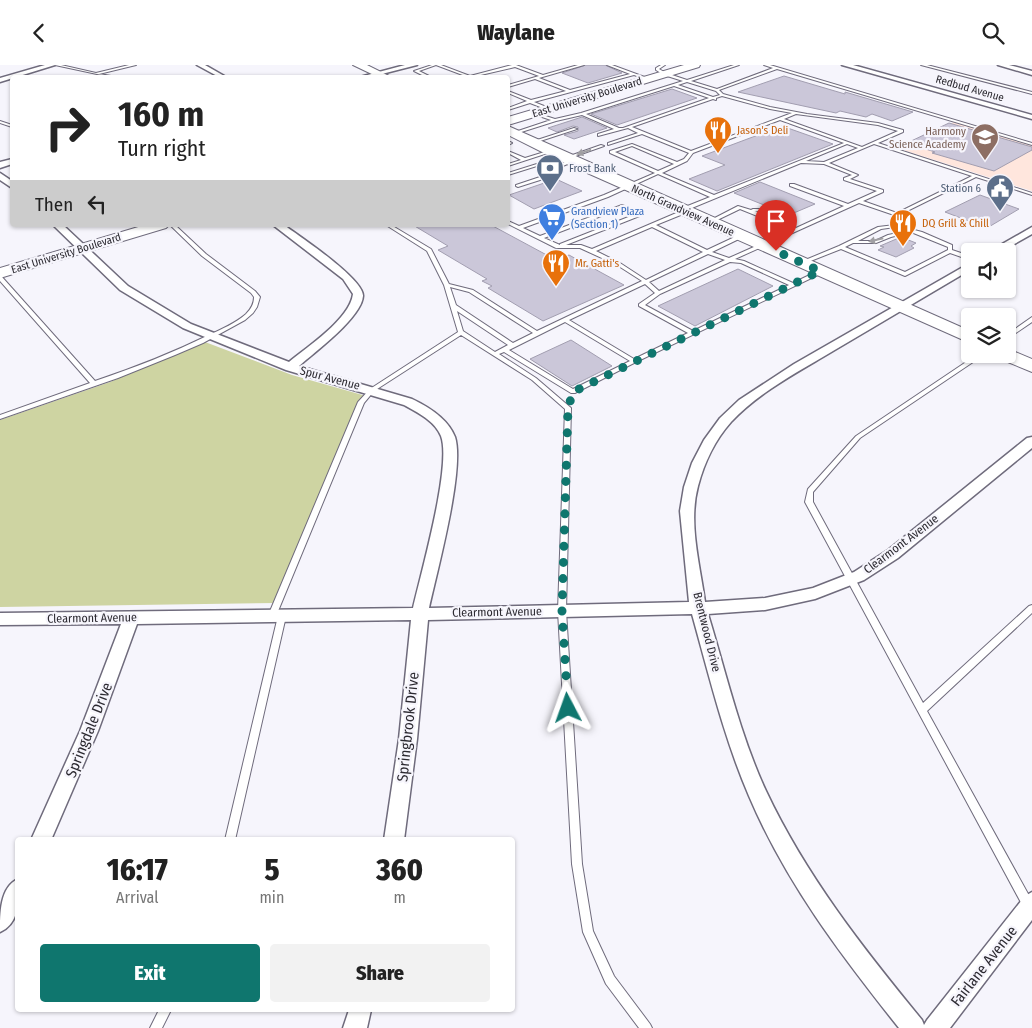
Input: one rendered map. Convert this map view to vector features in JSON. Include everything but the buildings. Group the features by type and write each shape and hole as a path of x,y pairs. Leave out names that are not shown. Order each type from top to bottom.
{"main road":[{"path":"358,65 380,75"},
{"name":"East University Boulevard","path":"510,120 534,107 548,109 648,79 664,69 695,65"},
{"path":"510,144 543,147"},
{"name":"North Grandview Avenue","path":"543,147 566,161 628,186 961,334"},
{"name":"East University Boulevard","path":"0,273 154,227"},
{"path":"1016,359 1032,366"}],"street":[{"path":"17,75 52,65"},
{"path":"200,65 219,75"},
{"path":"385,75 414,65"},
{"name":"Redbud Avenue","path":"845,65 1032,117"},
{"path":"1001,65 1032,73"},
{"name":"Spur Avenue","path":"60,227 124,288 187,326 290,367 372,390 424,410 438,421 448,437 450,452 449,477 420,614"},
{"path":"281,227 347,277 354,285 358,296 354,307 344,321 290,367"},
{"path":"1008,243 1032,229"},
{"name":"Brentwood Drive","path":"914,1028 850,949 820,907 791,859 758,795 738,745 698,608 687,511 691,487 699,463 711,440 725,421 759,391 961,271"},
{"name":"Clearmont Avenue","path":"0,619 420,614 698,608 765,604 815,593 851,579 893,554 1032,441"},
{"name":"Springbrook Drive","path":"394,837 408,739 420,614"},
{"name":"Springdale Drive","path":"42,837 65,791 99,710 131,618"},
{"path":"0,921 15,894"},
{"name":"Fairlane Avenue","path":"936,1028 1031,905"},
{"path":"356,1028 360,1012"}],"lane":[{"path":"57,65 102,75"},
{"path":"95,73 134,65"},
{"path":"424,75 416,71 437,65 464,75"},
{"path":"478,75 515,65 543,76"},
{"path":"510,85 582,65"},
{"path":"609,65 648,79"},
{"path":"510,143 555,120 582,114 737,65"},
{"path":"766,65 1032,144"},
{"path":"924,65 1032,93"},
{"path":"717,90 778,68"},
{"path":"664,69 687,80 717,90 722,95 751,103 796,113 878,124 902,131 825,163"},
{"path":"510,109 534,107 560,93 571,92 634,74"},
{"path":"535,78 586,97"},
{"path":"674,85 716,99"},
{"path":"510,93 555,120"},
{"path":"599,135 618,129 630,128 716,99 722,95"},
{"path":"518,227 606,196 686,160 691,152 796,113"},
{"path":"582,114 618,129"},
{"path":"780,119 862,147"},
{"path":"630,128 691,152"},
{"path":"510,164 525,160 543,147 575,129"},
{"path":"609,144 641,133"},
{"path":"647,140 654,138"},
{"path":"640,143 611,152 714,197"},
{"path":"592,251 714,197 847,143"},
{"path":"874,143 1032,195"},
{"path":"510,145 525,160"},
{"path":"632,145 678,164"},
{"path":"510,173 540,164 566,161 602,146"},
{"path":"518,186 560,173 566,161"},
{"path":"696,332 641,305 658,293 881,191 846,179 856,175 825,163 798,162"},
{"path":"859,201 897,215 975,176"},
{"path":"792,185 848,206"},
{"path":"540,238 622,206 640,214 558,247"},
{"path":"709,222 740,207 797,230"},
{"path":"510,223 558,247 581,246 592,251 621,265 646,281 658,293"},
{"path":"652,225 707,251 729,260 742,262 793,285"},
{"path":"800,263 880,229 895,226 950,246 950,251"},
{"path":"0,417 152,362 211,336 229,328 245,317 258,303 257,297 204,255 174,227"},
{"path":"391,227 429,251 447,285 461,333 534,379 568,408"},
{"path":"853,242 876,242 890,236 908,232 932,238"},
{"path":"494,354 741,236"},
{"path":"841,247 905,275 950,251 961,255"},
{"path":"646,1028 610,980 588,932 577,864 562,611 568,408 573,392 820,271"},
{"path":"0,278 93,383"},
{"path":"447,285 471,291 538,334"},
{"path":"645,302 662,311"},
{"path":"452,306 512,345"},
{"path":"673,317 696,332"},
{"path":"1016,330 1032,319"},
{"path":"565,320 634,361"},
{"path":"231,837 277,616 361,402 372,390 461,333"},
{"path":"504,349 573,392"},
{"path":"969,363 858,437 810,491 809,502 1031,905"},
{"path":"922,710 1032,608"},
{"path":"156,1028 164,1012"}],"shaded area":[{"name":"Harmony Science Academy","path":"956,121 1032,144 1032,191 897,148"}],"green space":[{"path":"205,342 292,375 366,396 277,603 0,607 0,420 110,382"}],"place":[{"name":"Jason's Deli","path":"718,154"},
{"name":"Harmony Science Academy","path":"985,161"},
{"name":"Frost Bank","path":"550,192"},
{"name":"Station 6","path":"1000,212"},
{"name":"Grandview Plaza (Section 1)","path":"552,241"},
{"name":"DQ Grill & Chill","path":"903,247"},
{"name":"Mr. Gatti's","path":"556,287"}],"route":[{"path":"568,708 562,611 568,408 573,392 820,271 776,251"}]}
